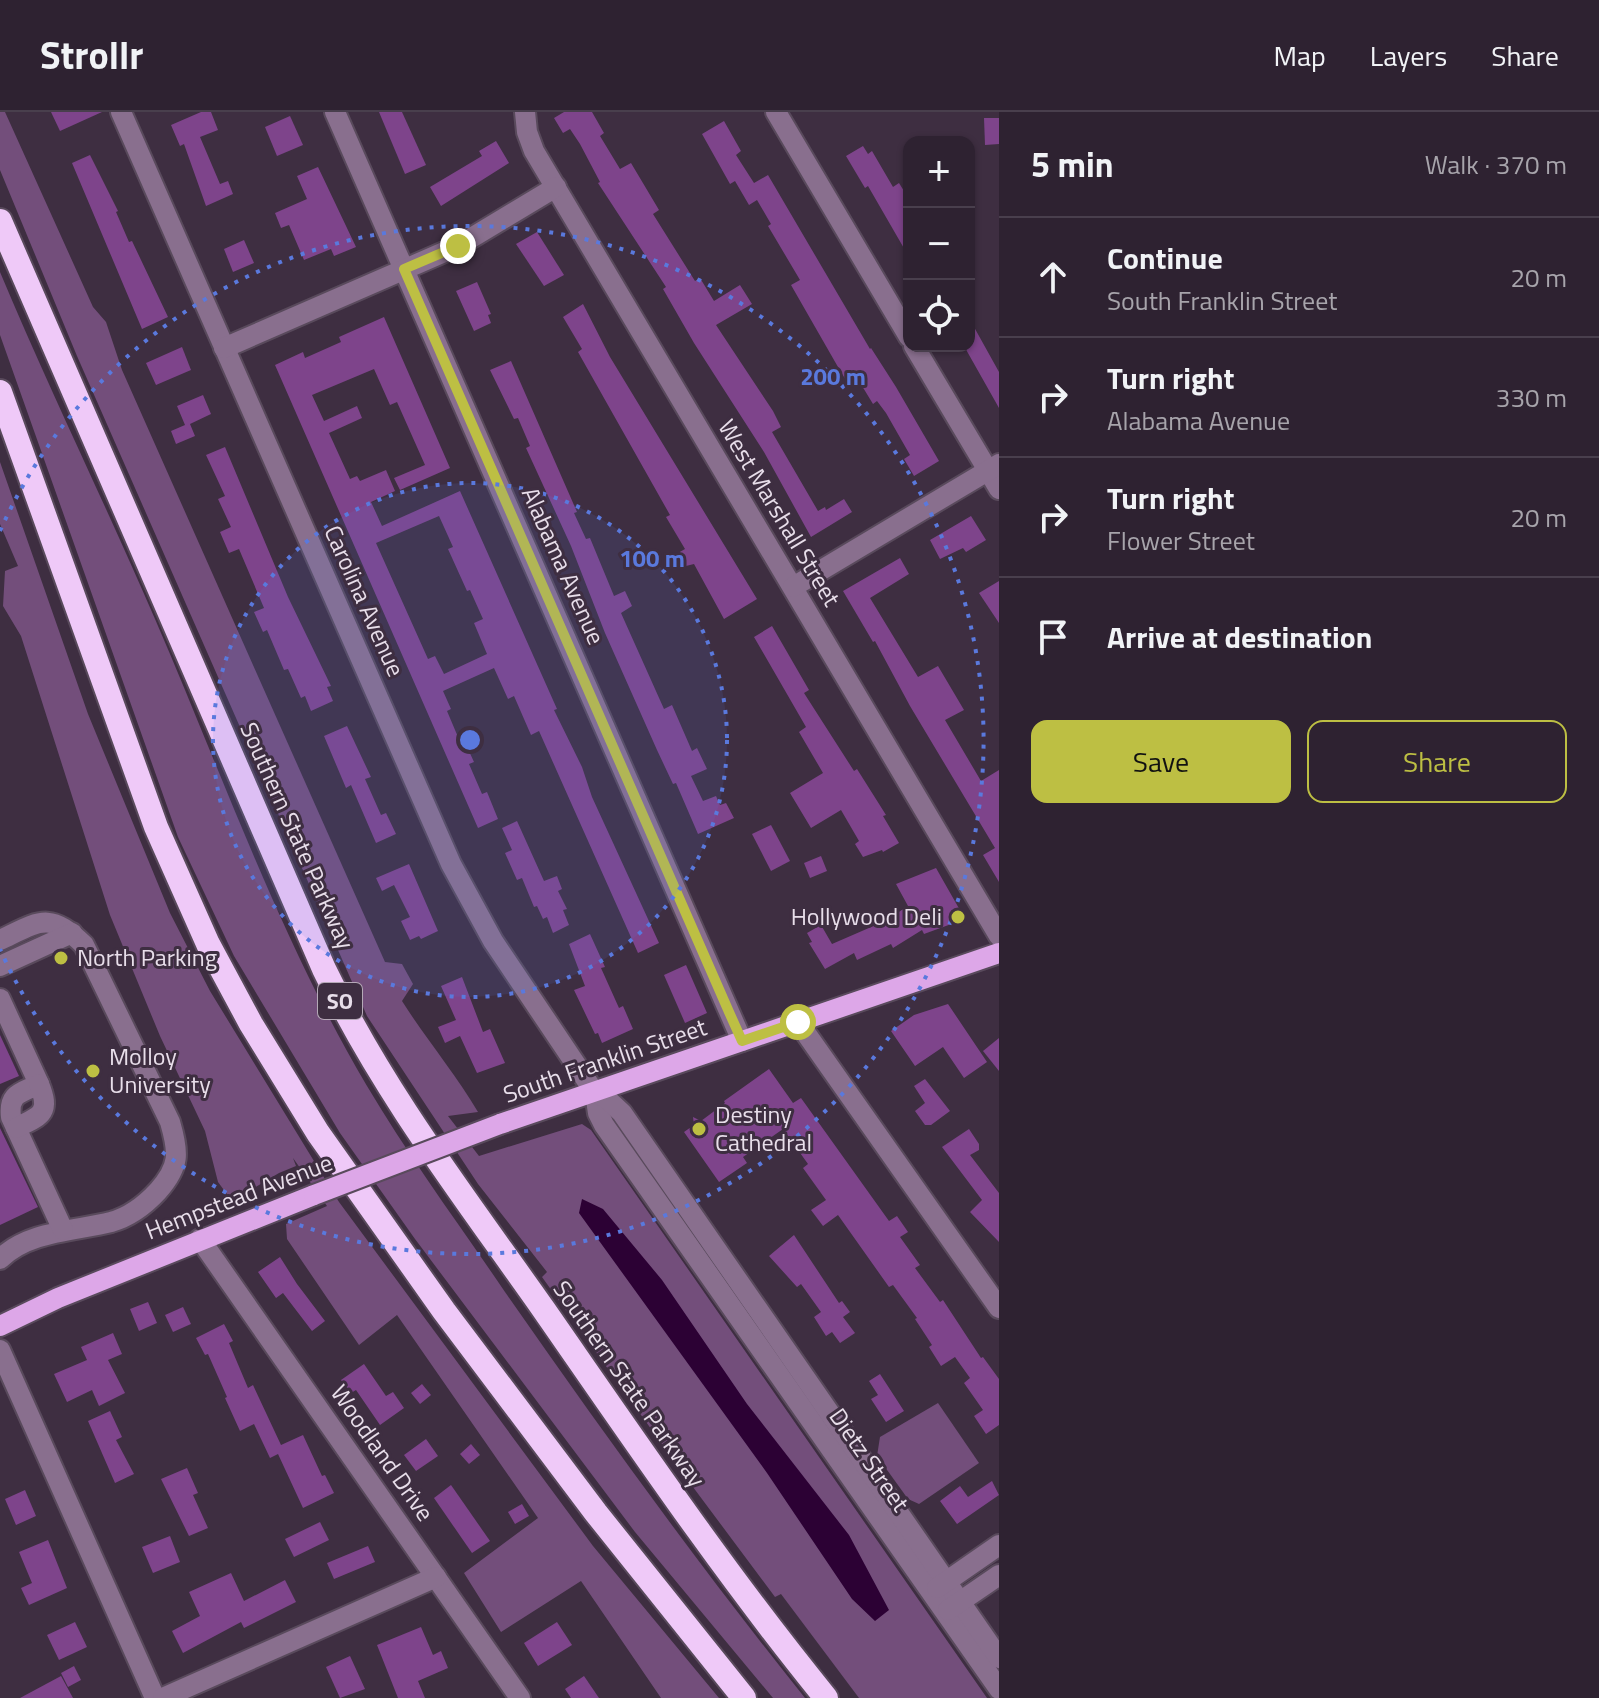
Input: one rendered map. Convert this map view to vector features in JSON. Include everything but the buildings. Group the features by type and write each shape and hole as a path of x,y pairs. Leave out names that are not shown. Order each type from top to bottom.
{"highway":[{"name":"Southern State Parkway","path":"0,221 324,969 366,1052 423,1139 722,1565 826,1698"},
{"path":"0,392 156,827 208,944 251,1024 318,1133 444,1311 596,1513 744,1698"}],"main road":[{"name":"South Franklin Street","path":"500,1124 999,953"},
{"name":"Hempstead Avenue","path":"0,1326 58,1298 200,1239 500,1124"}],"street":[{"name":"Carolina Avenue","path":"121,112 451,864 493,941 595,1093"},
{"name":"Alabama Avenue","path":"335,112 742,1041"},
{"name":"West Marshall Street","path":"525,112 527,132 534,151 999,936"},
{"path":"776,112 903,327"},
{"path":"224,348 458,246 556,187"},
{"path":"793,587 995,475 918,352"},
{"path":"0,940 40,921 64,926 84,945 170,1122 177,1147 176,1166 165,1183 133,1212 113,1221 63,1230 6,1253 0,1259"},
{"path":"0,966 72,933"},
{"path":"0,999 45,1099 39,1117 16,1128"},
{"path":"798,1022 999,1308"},
{"path":"39,1084 14,1097 9,1104 16,1128 63,1230"},
{"name":"Dietz Street","path":"595,1093 606,1098 622,1113 716,1249 938,1587"},
{"name":"Dietz Street","path":"595,1093 598,1113 604,1125 697,1261 938,1587 999,1689"},
{"name":"Woodland Drive","path":"200,1239 520,1698"},
{"path":"697,1261 716,1249"},
{"path":"0,1350 155,1698"},
{"path":"938,1587 999,1545"},
{"path":"952,1607 999,1575"},
{"path":"163,1698 436,1577"},
{"name":"Dietz Street","path":"952,1607 999,1658"}],"shaded area":[{"path":"0,112 5,112 93,307 106,322 122,370 385,962 402,964 413,984 402,1001 478,1112 448,1116 479,1156 582,1124 591,1130 987,1698 859,1698 781,1594 775,1597 687,1479 542,1277 547,1272 478,1184 367,1016 77,356 0,170"},
{"path":"0,272 155,619 280,915 367,1086 417,1164 578,1395 689,1548 805,1698 773,1698 635,1532 415,1239 340,1133 234,956 178,837 0,335"},
{"path":"0,462 88,714 170,913 210,991 339,1202 593,1546 719,1698 661,1698 581,1581 501,1632 464,1573 538,1518 397,1315 359,1345 287,1239 286,1224 327,1206 293,1158 296,1166 232,1201 218,1182 205,1131 160,1036 110,915 21,636 3,606 5,571 18,566 0,524"},
{"path":"582,1199 603,1209 662,1280 747,1404 849,1535 889,1610 875,1621 852,1599 767,1473 579,1213"},
{"path":"938,1403 979,1463 919,1504 908,1499 877,1456 880,1437"}],"place":[{"name":"Hollywood Deli","path":"958,917"},
{"name":"North Parking","path":"61,958"},
{"name":"Molloy University","path":"93,1071"},
{"name":"Destiny Cathedral","path":"699,1129"}],"route":[{"path":"458,246 404,269 729,1012 742,1041 798,1022"}]}
